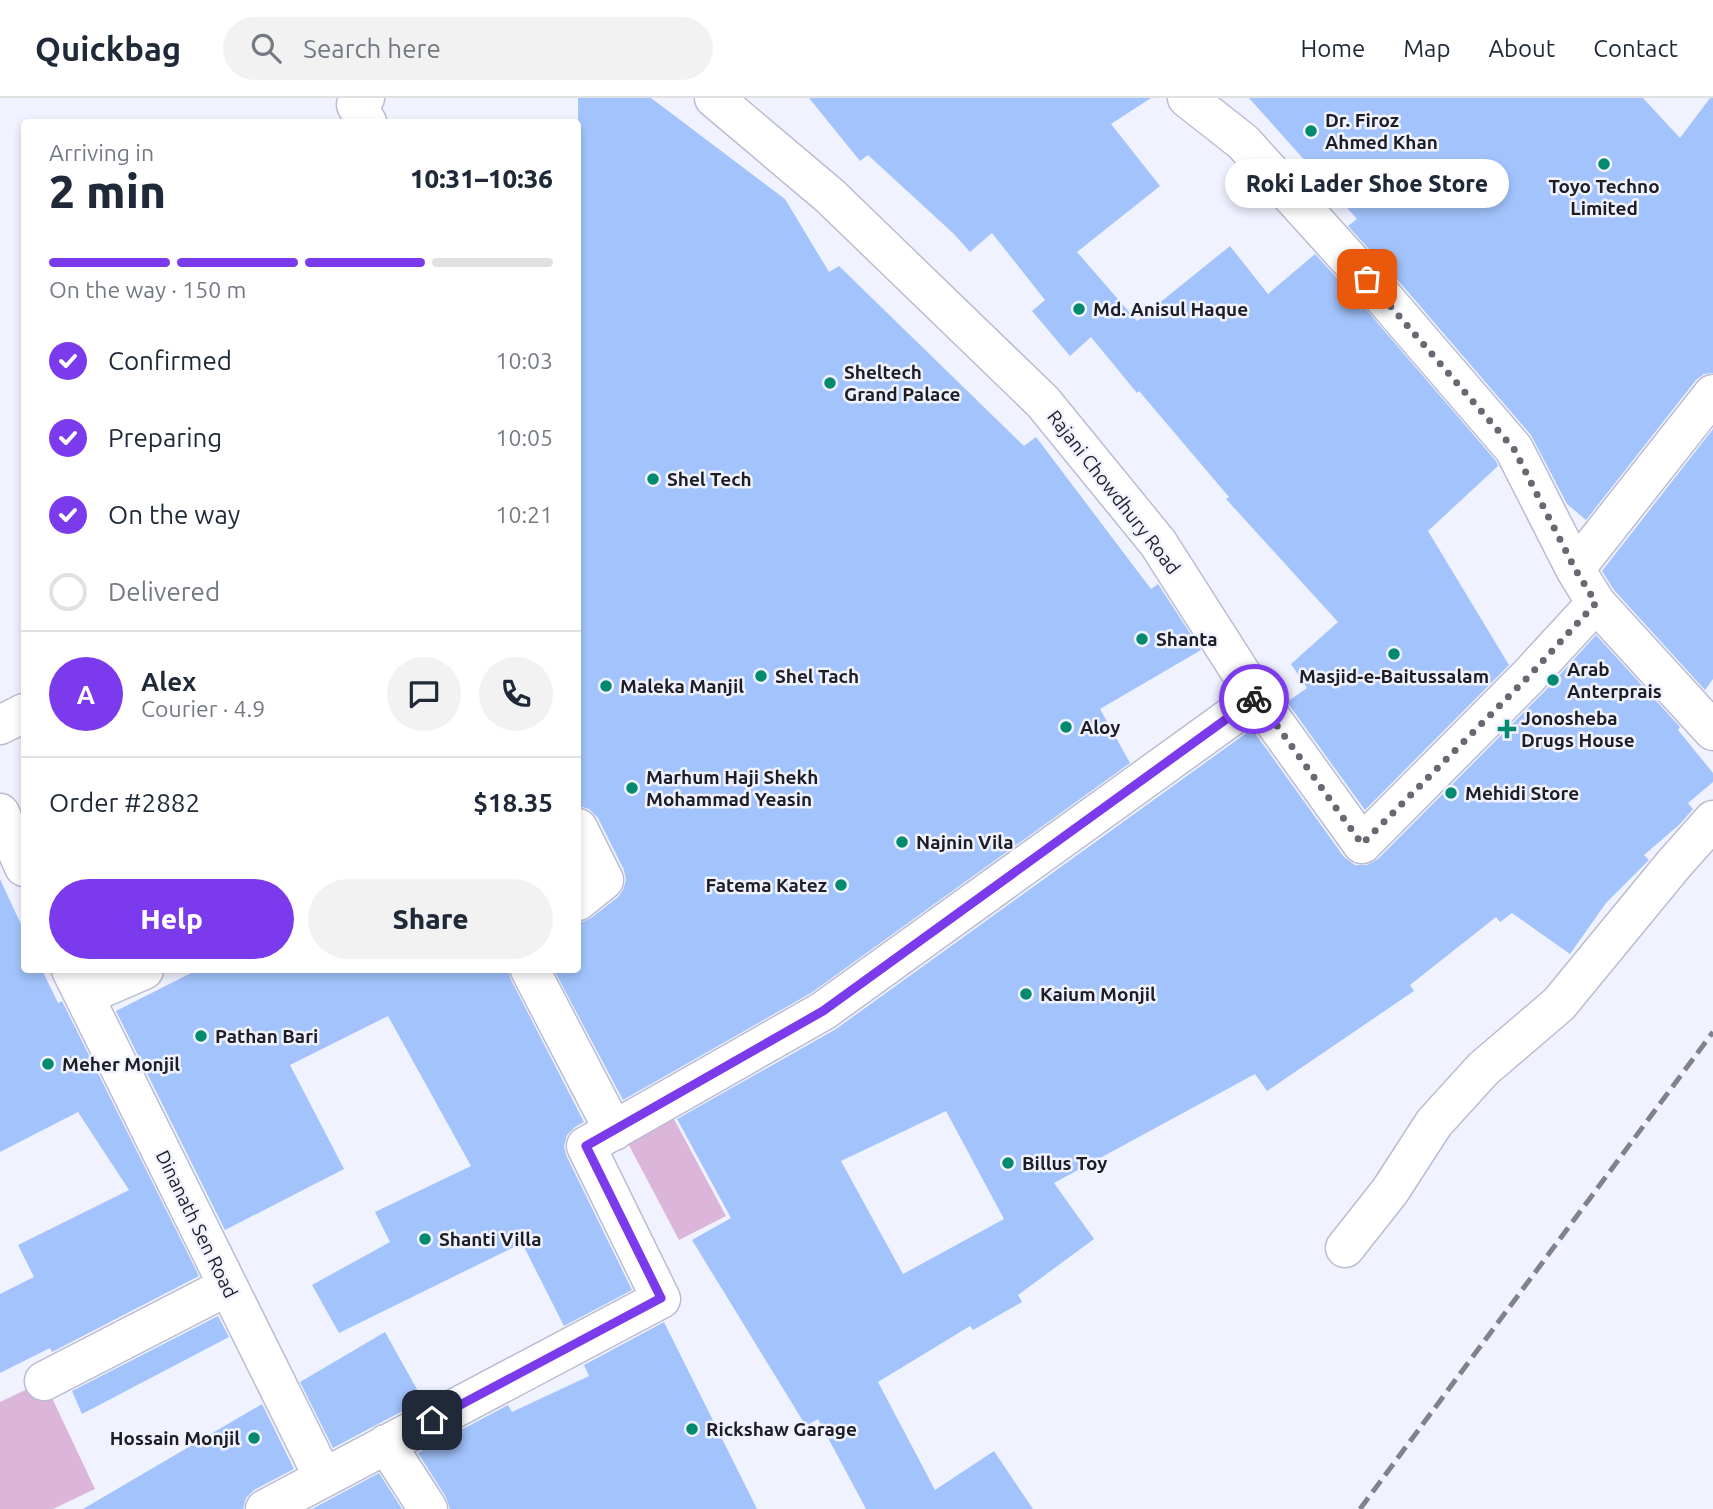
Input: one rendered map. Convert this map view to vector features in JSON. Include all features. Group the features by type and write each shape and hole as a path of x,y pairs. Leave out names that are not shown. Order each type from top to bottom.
{"street":[{"path":"365,98 356,105 365,119"},
{"name":"Rajani Chowdhury Road","path":"715,98 830,196 1043,402 1158,543 1257,698 1362,844 1528,677 1596,603"},
{"path":"1201,102 1243,142 1385,299 1514,449 1575,569 1596,603 1713,731"},
{"path":"1575,569 1713,394"},
{"path":"265,1509 661,1298 586,1146 823,1011 1257,698"},
{"path":"0,725 21,714"},
{"path":"0,813 21,860"},
{"path":"1345,1248 1390,1191 1434,1123 1483,1069 1559,1004 1713,820"},
{"path":"581,834 604,880 581,899"},
{"path":"78,983 129,973"},
{"path":"532,973 614,1131"},
{"name":"Dinanath Sen Road","path":"78,983 323,1477"},
{"path":"44,1381 228,1286"},
{"path":"386,1444 428,1509"}],"shaded area":[{"path":"668,1108 726,1216 679,1240 622,1132"},
{"path":"44,1381 95,1489 53,1509 0,1509 0,1402"}],"building":[{"path":"578,98 651,98 785,199 829,272 839,266 1024,446 1036,437 1151,589 1158,584 1201,650 1100,709 1130,763 811,993 623,1100 556,973 581,973 581,922 591,918 618,897 626,880 624,870 598,818 589,809 581,807 581,119 578,119"},
{"path":"809,98 1151,98 1111,124 1160,186 1077,252 1137,321 1230,246 1268,294 1315,254 1496,461 1498,466 1428,531 1509,665 1365,810 1287,702 1307,688 1291,664 1338,622 1226,499 1229,497 1091,337 1070,356 1032,311 1045,300 992,233 970,252 868,155 860,161"},
{"path":"1249,98 1643,98 1680,138 1710,98 1713,98 1713,373 1704,374 1696,380 1586,520 1567,504 1531,435 1348,226 1357,219"},
{"path":"1713,429 1713,679 1705,690 1614,590 1602,571"},
{"path":"1596,635 1680,727 1678,730 1713,773 1713,782 1688,803 1693,809 1680,824 1644,855 1649,860 1606,903 1570,954 1512,913 1500,922 1496,917 1410,985 1414,991 1267,1091 1255,1074 1054,1183 1094,1239 1018,1295 1022,1302 973,1330 970,1326 878,1382 935,1490 994,1451 1033,1509 866,1509 818,1419 806,1426 692,1240 731,1218 677,1119 836,1029 1252,729 1344,857 1355,865 1367,865 1378,859 1544,692","holes":["946,1111 1004,1219 903,1274 841,1161"]},
{"path":"0,879 21,924 21,973 43,973 58,1003 62,1001 199,1276 52,1352 50,1348 0,1373 0,1294 34,1277 18,1245 129,1190 78,1112 0,1152"},
{"path":"191,973 509,973 584,1122 567,1135 564,1146 566,1155 632,1290 564,1326 522,1243 339,1333 312,1285 390,1242 375,1212 471,1166 388,1016 290,1065 344,1169 225,1230 116,1011"},
{"path":"218,1316 229,1337 82,1414 72,1391"},
{"path":"664,1322 757,1509 450,1509 446,1497 418,1453 508,1405 512,1412 589,1376 584,1365"},
{"path":"385,1332 423,1400 333,1448 300,1382"},
{"path":"262,1404 294,1469 254,1490 246,1498 243,1509 83,1509"},
{"path":"379,1473 402,1509 312,1509"}],"railway":[{"path":"1360,1509 1713,1032"}],"way so far":[{"path":"1254,699 1257,698 1362,844 1528,677 1596,603 1575,569 1514,449 1367,279"}],"place":[{"name":"Dr. Firoz Ahmed Khan","path":"1311,131"},
{"name":"Toyo Techno Limited","path":"1604,164"},
{"name":"Roki Lader Shoe Store","path":"1367,279"},
{"name":"Md. Anisul Haque","path":"1079,309"},
{"name":"Sheltech Grand Palace","path":"830,383"},
{"name":"Shel Tech","path":"653,479"},
{"name":"Shanta","path":"1142,639"},
{"name":"Masjid-e-Baitussalam","path":"1394,654"},
{"name":"Shel Tach","path":"761,676"},
{"name":"Arab Anterprais","path":"1553,680"},
{"name":"Maleka Manjil","path":"606,686"},
{"name":"Aloy","path":"1066,727"},
{"name":"Jonosheba Drugs House","path":"1507,729"},
{"name":"Marhum Haji Shekh Mohammad Yeasin","path":"632,788"},
{"name":"Mehidi Store","path":"1451,793"},
{"name":"Najnin Vila","path":"902,842"},
{"name":"Fatema Katez","path":"841,885"},
{"name":"Kaium Monjil","path":"1026,994"},
{"name":"Pathan Bari","path":"201,1036"},
{"name":"Meher Monjil","path":"48,1064"},
{"name":"Billus Toy","path":"1008,1163"},
{"name":"Shanti Villa","path":"425,1239"},
{"name":"Rickshaw Garage","path":"692,1429"},
{"name":"Hossain Monjil","path":"254,1438"}],"route":[{"path":"432,1420 661,1298 586,1146 823,1011 1254,699"}]}
